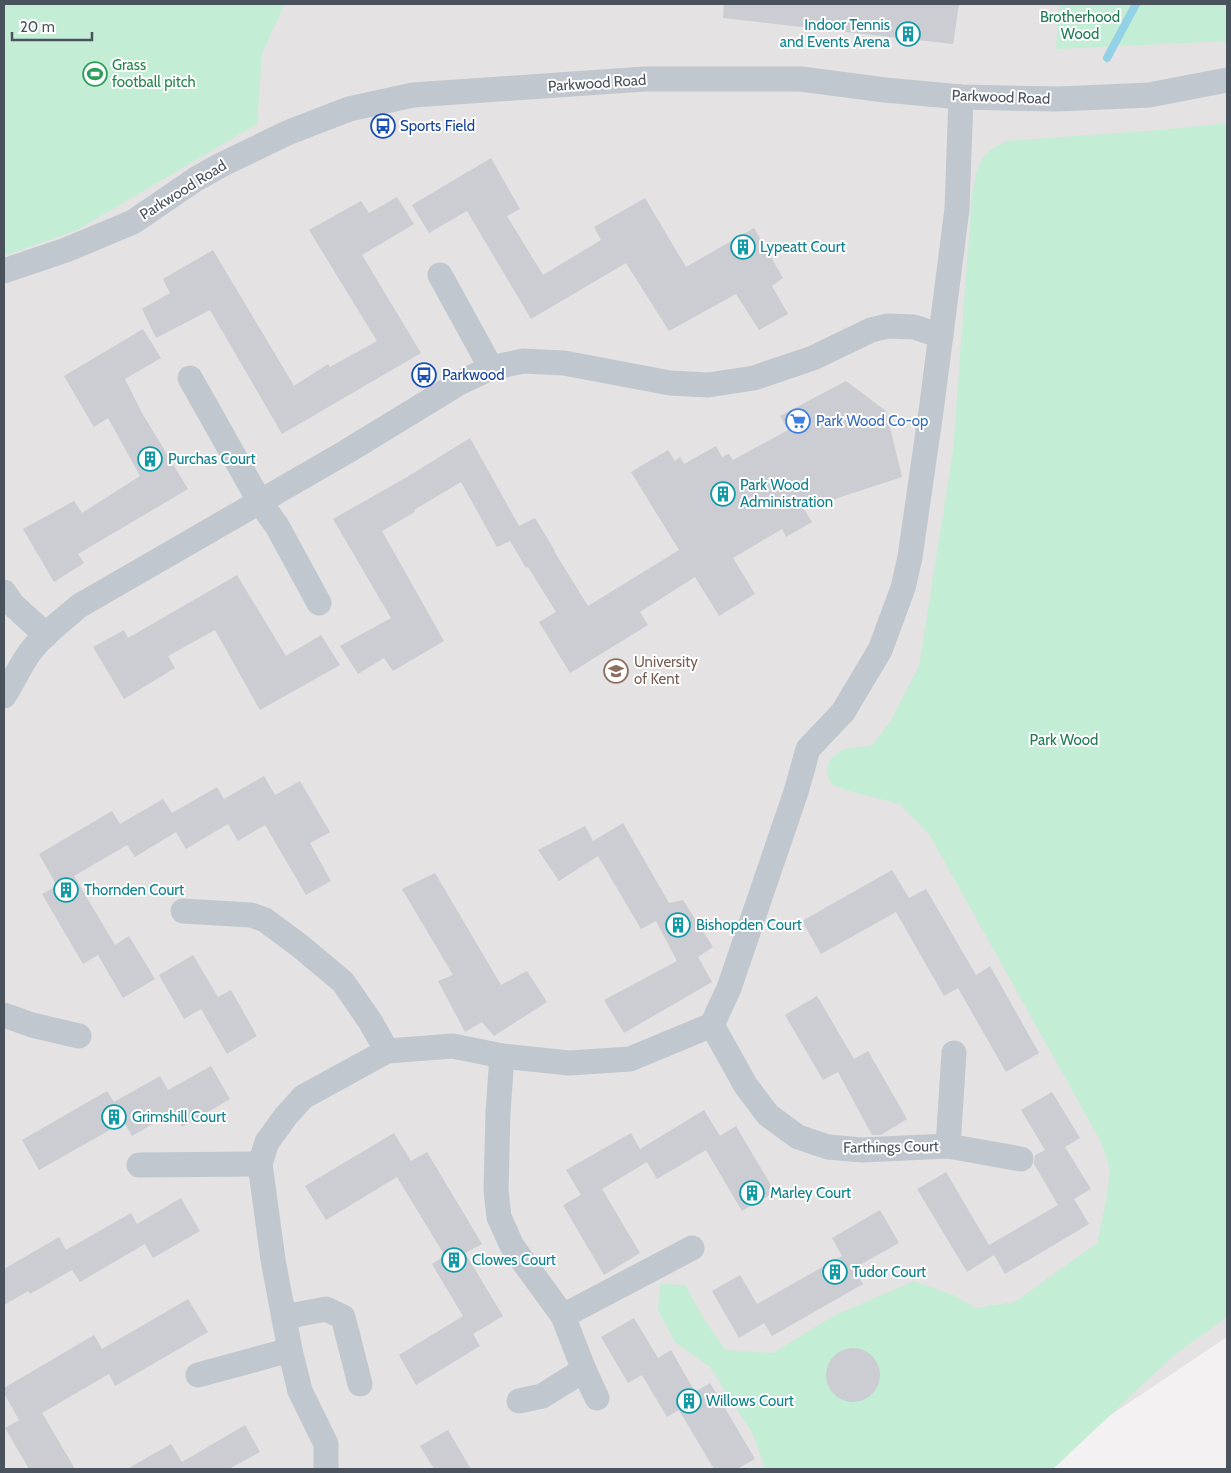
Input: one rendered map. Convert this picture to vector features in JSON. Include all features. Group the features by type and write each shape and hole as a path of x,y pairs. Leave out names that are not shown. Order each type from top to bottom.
{"street":[{"name":"Parkwood Road","path":"4,270 66,250 133,222 196,179 287,133 349,109 413,95 644,79 801,78 885,90 961,97 1058,99 1149,95 1227,80"},
{"path":"326,1469 326,1444 300,1391 290,1350 273,1260 260,1164 266,1142 303,1097 387,1051 453,1046 502,1056 569,1064 630,1059 712,1025 732,978 796,792 808,749 843,712 880,650 903,588 910,557 957,209 961,97"},
{"path":"440,275 491,368"},
{"path":"4,696 28,654 79,606 260,502 459,383 491,368 523,361 564,363 670,383 708,385 754,378 813,358 871,330 888,326 914,327 941,336"},
{"path":"190,378 260,502 277,526 319,603"},
{"path":"4,592 12,604 46,635"},
{"path":"183,911 250,906 343,982 370,1021 387,1051"},
{"path":"4,1015 32,1025 78,1036"},
{"name":"Farthings Court","path":"712,1025 746,1086 768,1115 798,1137 828,1147 853,1149 948,1146 1021,1159"},
{"name":"Farthings Court","path":"948,1146 954,1053"},
{"path":"502,1056 496,1190 498,1217 512,1246 563,1316 597,1398"},
{"path":"139,1166 260,1164"},
{"path":"563,1316 692,1248"},
{"path":"284,1317 326,1309 343,1317 360,1384"},
{"path":"198,1375 290,1350"},
{"path":"518,1401 542,1396 584,1370"}],"shaded area":[{"name":"University of Kent","path":"4,4 1227,4 1227,1337 1030,1469 4,1469"}],"green space":[{"path":"4,4 285,4 262,53 257,124 77,230 4,256"},
{"name":"Brotherhood Wood","path":"1059,4 1227,4 1227,41 1056,49"},
{"name":"Park Wood","path":"1227,123 1227,1317 1174,1355 1053,1469 765,1469 753,1434 710,1367 675,1342 658,1311 660,1283 686,1286 701,1314 725,1350 773,1353 833,1316 914,1281 955,1296 976,1308 1015,1302 1097,1243 1106,1202 1110,1169 1101,1142 929,834 900,804 849,791 831,784 827,772 829,761 841,750 872,745 890,722 919,666 953,451 972,196 975,177 980,163 990,151 1006,141 1160,130"}],"building":[{"name":"Indoor Tennis and Events Arena","path":"724,4 959,4 953,44 723,18"},
{"name":"Lypeatt Court","path":"491,158 520,209 507,216 543,275 601,240 594,227 645,198 686,267 754,228 783,278 772,286 788,314 759,330 736,294 669,331 626,263 531,319 467,211 429,233 412,205"},
{"path":"397,197 414,224 362,255 421,353 282,434 210,310 156,338 142,309 170,293 163,279 213,250 294,386 328,364 330,367 377,341 309,230 361,201 369,213"},
{"name":"Purchas Court","path":"143,329 161,358 125,379 142,413 188,489 78,554 84,563 54,582 23,529 74,501 82,513 140,476 108,418 94,427 64,376"},
{"path":"846,381 886,411 902,477 804,509 812,522 786,537 782,529 733,558 755,594 719,616 695,577 640,612 648,625 570,673 539,622 556,612 510,541 497,547 461,482 382,531 444,641 393,671 384,658 358,674 340,646 391,618 333,519 407,477 470,438 519,526 535,518 588,606 679,550 631,472 668,450 675,461 680,457 684,464 716,446 722,457 729,454 733,460 788,430 780,416"},
{"path":"237,575 286,656 321,635 340,665 260,710 215,630 168,656 175,668 124,699 93,647 124,630 128,638"},
{"name":"Thornden Court","path":"264,776 275,795 300,781 330,832 310,843 331,881 306,895 265,825 238,841 228,824 186,849 176,832 135,857 127,845 74,876 115,945 129,936 155,979 123,998 98,955 83,964 42,894 57,886 39,854 112,811 120,824 163,799 172,813 217,787 224,799"},
{"name":"Bishopden Court","path":"623,823 669,903 683,900 713,947 698,957 712,982 624,1033 604,1000 677,961 656,921 641,929 598,856 559,881 538,850 585,826 593,841"},
{"path":"892,870 909,898 926,889 976,975 990,966 1039,1053 1006,1072 958,988 944,996 896,912 821,954 802,921"},
{"path":"435,873 501,985 527,971 547,1002 494,1036 482,1022 465,1032 438,981 453,975 402,889"},
{"path":"193,955 218,997 231,990 257,1036 227,1054 201,1009 184,1019 159,975"},
{"path":"817,996 854,1059 868,1051 907,1119 881,1135 872,1135 838,1072 823,1080 785,1015"},
{"name":"Grimshill Court","path":"211,1066 230,1099 182,1127 173,1112 132,1136 124,1122 39,1170 22,1140 107,1091 114,1102 160,1076 168,1090"},
{"path":"1052,1092 1080,1138 1065,1147 1091,1189 1074,1199 1089,1224 1005,1274 994,1255 967,1272 917,1189 946,1172 989,1245 1058,1205 1034,1164 1035,1155 1045,1150 1021,1110"},
{"name":"Marley Court","path":"704,1110 720,1136 736,1126 775,1192 742,1211 706,1150 657,1179 647,1162 602,1189 640,1253 604,1275 563,1205 581,1195 566,1170 631,1133 640,1149"},
{"name":"Clowes Court","path":"394,1133 411,1161 427,1152 482,1244 465,1253 503,1316 473,1334 480,1346 416,1385 399,1355 463,1316 432,1264 445,1256 397,1177 326,1220 305,1186"},
{"path":"181,1198 200,1231 153,1258 145,1244 80,1282 72,1270 30,1294 28,1291 4,1305 4,1269 59,1237 66,1250 131,1213 137,1224"},
{"name":"Tudor Court","path":"880,1210 899,1243 854,1268 863,1284 772,1336 764,1323 739,1338 712,1291 740,1275 757,1304 842,1256 832,1238"},
{"path":"188,1299 208,1332 115,1386 109,1374 42,1413 75,1469 29,1469 5,1428 19,1420 4,1393 4,1388 94,1335 102,1349"},
{"name":"Willows Court","path":"634,1318 658,1358 671,1350 695,1392 710,1383 755,1459 737,1469 714,1469 679,1410 667,1417 642,1375 628,1383 601,1337"},
{"path":"853,1348 863,1350 872,1356 878,1365 880,1375 878,1385 872,1394 863,1400 853,1402 843,1400 834,1394 828,1385 826,1375 828,1365 834,1356 843,1350"},
{"path":"245,1425 260,1452 229,1469 127,1469 171,1444 182,1462"},
{"path":"448,1430 471,1469 434,1469 420,1446"}],"waterway":[{"path":"1107,58 1136,4"}],"place":[{"name":"Indoor Tennis and Events Arena","path":"908,34"},
{"name":"Grass football pitch","path":"95,74"},
{"name":"Sports Field","path":"383,126"},
{"name":"Lypeatt Court","path":"743,247"},
{"name":"Parkwood","path":"424,375"},
{"name":"Park Wood Co-op","path":"798,421"},
{"name":"Purchas Court","path":"150,459"},
{"name":"Park Wood Administration","path":"723,494"},
{"name":"University of Kent","path":"616,671"},
{"name":"Thornden Court","path":"66,890"},
{"name":"Bishopden Court","path":"678,925"},
{"name":"Grimshill Court","path":"114,1117"},
{"name":"Marley Court","path":"752,1193"},
{"name":"Clowes Court","path":"454,1260"},
{"name":"Tudor Court","path":"835,1272"},
{"name":"Willows Court","path":"689,1401"}]}
